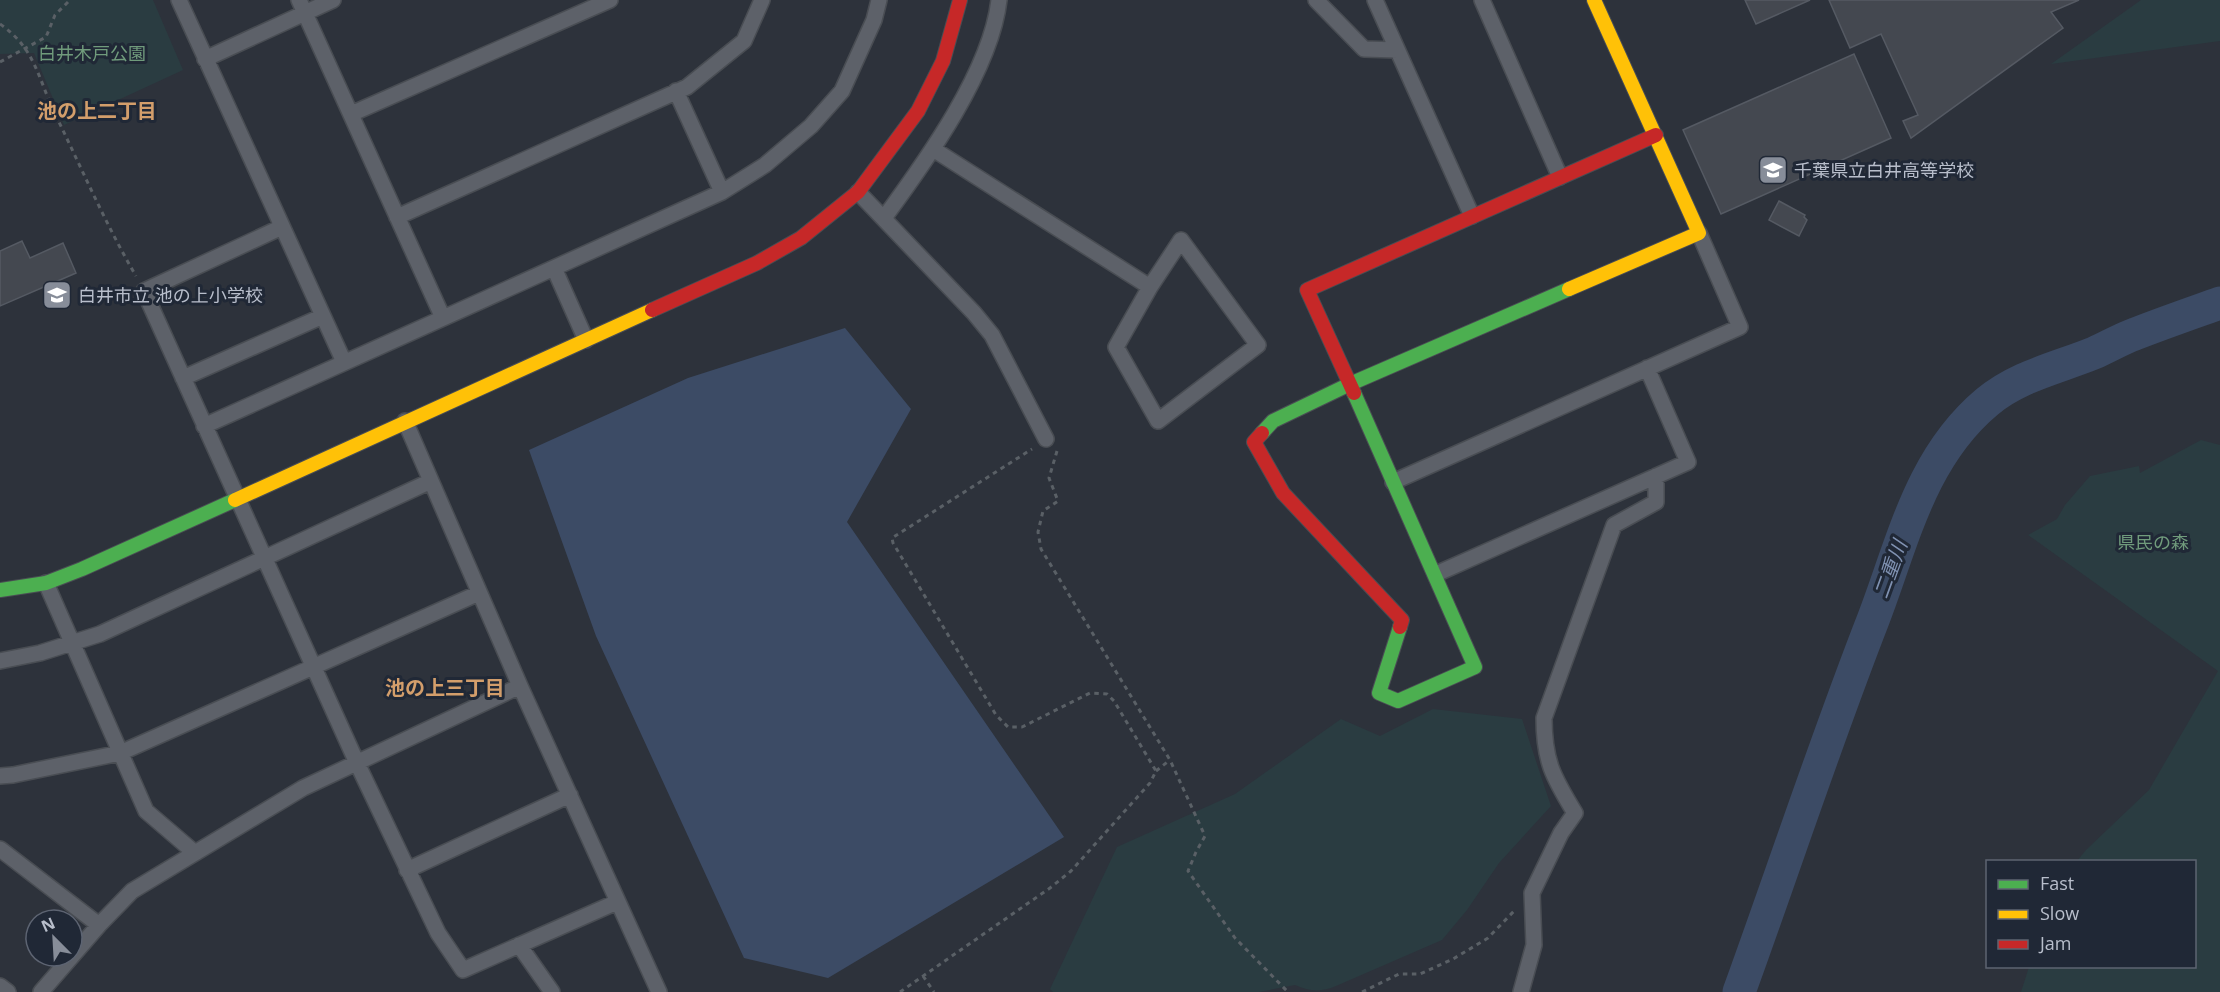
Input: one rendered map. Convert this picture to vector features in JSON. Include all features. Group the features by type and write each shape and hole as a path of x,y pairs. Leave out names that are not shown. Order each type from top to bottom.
{"street":[{"path":"179,0 344,362"},
{"path":"205,58 302,6 333,0"},
{"path":"351,114 610,0"},
{"path":"397,217 687,87 744,41 762,0"},
{"path":"204,426 722,192 765,165 812,126 842,91 874,20 879,0"},
{"path":"0,590 46,583 82,569 758,263 801,238 858,192 918,111 943,61 960,0"},
{"path":"884,218 933,149 969,86 986,49 999,0"},
{"path":"1316,0 1364,49 1397,50"},
{"path":"1375,0 1472,216"},
{"path":"1482,0 1560,177"},
{"path":"1393,482 1740,327 1594,0"},
{"path":"302,6 443,318"},
{"path":"676,91 722,192"},
{"path":"1656,135 1307,290 1350,384 1393,482 1436,574 1475,667 1398,701 1379,693 1402,620 1283,493 1254,442 1273,421 1350,384 1699,233"},
{"path":"933,149 1150,287"},
{"path":"858,192 974,313 992,335 1046,440"},
{"path":"282,226 144,291 357,763 438,933 464,970 616,902"},
{"path":"1181,240 1258,345 1158,421 1116,347 1150,287 1181,240"},
{"path":"554,268 586,340"},
{"path":"183,378 323,316"},
{"path":"1436,574 1688,462 1647,368"},
{"path":"405,421 616,902 659,992"},
{"path":"1521,992 1534,945 1532,893 1561,833 1575,813 1555,780 1544,746 1544,718 1614,525 1656,502 1656,476"},
{"path":"0,661 40,653 100,634 431,481"},
{"path":"46,583 146,811 195,853"},
{"path":"0,776 120,753 314,668 479,592"},
{"path":"41,992 132,891 303,788 520,686"},
{"path":"407,870 570,795"},
{"path":"0,849 99,925"},
{"path":"519,945 552,992"},
{"path":"0,986 8,992"}],"path":[{"path":"0,62 46,37 55,15 70,0"},
{"path":"0,24 13,33 27,48 55,114 144,291"},
{"path":"1156,771 1114,701 1107,694 1090,693 1022,727 1008,727 996,716 892,538 1046,440 1052,443 1057,452 1049,478 1058,501 1043,511 1038,532 1041,549 1170,760 1196,812 1205,836 1188,871 1235,938 1288,992"},
{"path":"900,992 1071,871 1150,783 1156,771 1170,760"},
{"path":"1362,992 1399,974 1420,974 1454,958 1488,938 1532,893"},
{"path":"923,976 934,992"}],"green space":[{"name":"白井木戸公園","path":"0,0 153,0 183,70 64,125 34,53 0,54"},
{"path":"2141,0 2220,0 2220,41 2051,64"},
{"name":"県民の森","path":"2201,440 2220,445 2220,992 2021,992 2029,968 2196,968 2196,860 2078,860 2149,790 2218,671 2028,535 2057,519 2065,505 2090,476 2139,466 2140,473"},
{"path":"1433,709 1522,719 1551,806 1499,863 1467,910 1442,940 1336,986 1321,990 1311,990 1295,985 1259,992 1053,992 1050,989 1117,847 1235,794 1341,719 1380,736"}],"water":[{"path":"845,328 911,409 847,522 1064,837 828,978 744,958 596,636 529,450 688,378"}],"building":[{"path":"1745,0 1810,0 1756,24"},
{"path":"1829,0 2079,0 2051,12 2063,28 1911,138 1903,121 1918,115 1881,34 1850,48"},
{"path":"1854,54 1891,138 1721,214 1683,130"},
{"path":"1779,201 1805,215 1807,220 1799,236 1769,220"},
{"path":"22,241 30,258 63,243 76,273 0,306 0,251"}],"waterway":[{"name":"二重川","path":"1739,992 1821,759 1916,503 1945,449 1964,424 1987,402 2012,385 2094,353 2130,336 2220,303"}],"traffic: fast":[{"path":"1262,433 1273,421 1350,384 1569,289"},
{"path":"1354,393 1475,667 1398,701 1379,693 1400,627"},
{"path":"0,590 46,583 235,500"}],"traffic: slow":[{"path":"1569,289 1699,233 1594,0"},
{"path":"235,500 652,310"}],"traffic: jam":[{"path":"652,310 757,263 801,238 858,192 918,111 943,61 960,0"},
{"path":"1354,393 1307,290 1656,135"},
{"path":"1262,433 1254,442 1283,493 1402,620 1400,627"}],"place":[{"name":"千葉県立白井高等学校","path":"1773,170"},
{"name":"白井市立 池の上小学校","path":"57,295"}],"district":[{"name":"池の上二丁目","path":"97,110"},
{"name":"池の上三丁目","path":"445,687"}]}
